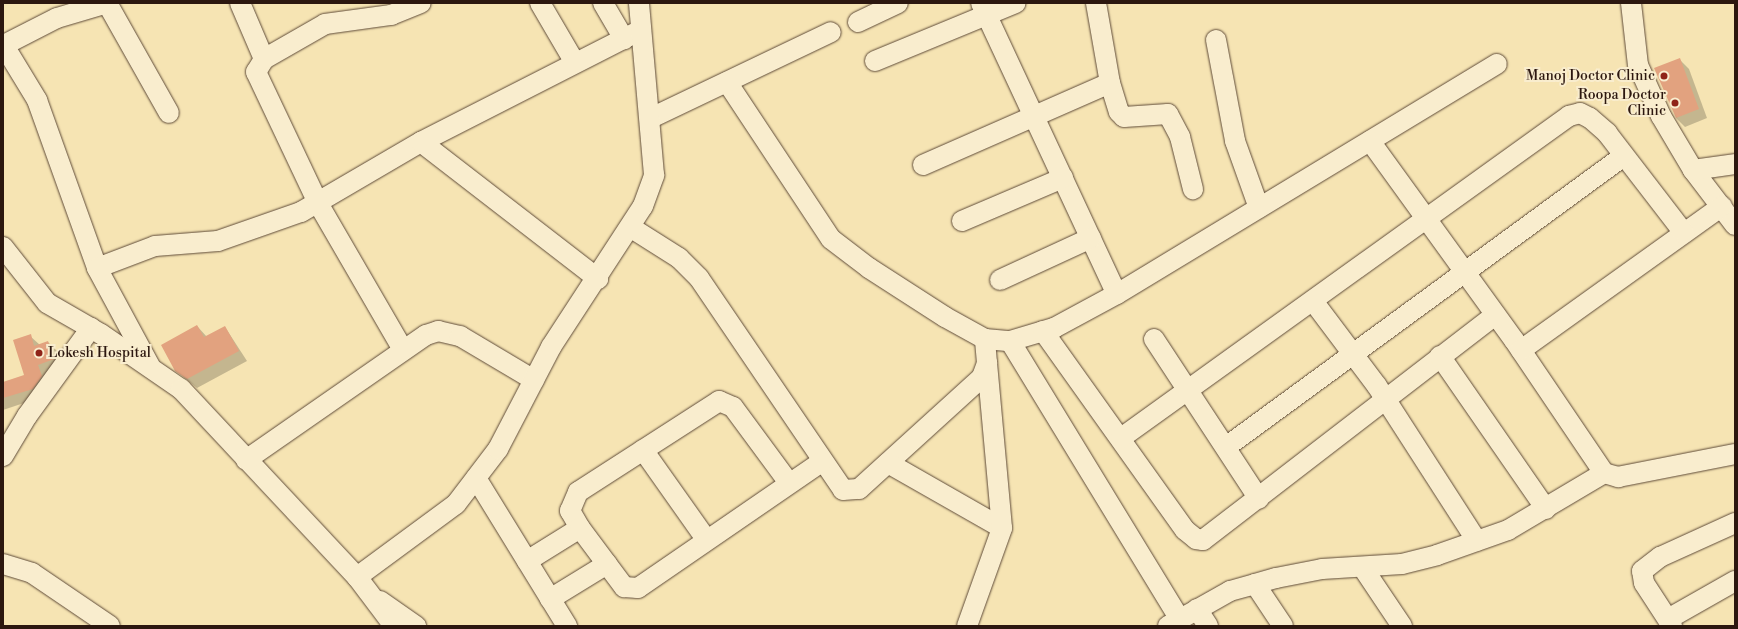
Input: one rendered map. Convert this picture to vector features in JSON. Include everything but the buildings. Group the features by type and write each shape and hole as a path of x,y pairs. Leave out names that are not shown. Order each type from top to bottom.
{"street":[{"path":"150,366 97,268 37,100 3,45 57,18 107,3 169,112"},
{"path":"240,3 264,60"},
{"path":"402,348 318,203 255,77 264,60 332,21 390,15 421,3"},
{"path":"540,3 575,63"},
{"path":"603,3 633,34"},
{"path":"357,577 456,504 498,449 551,347 598,279 644,206 654,175 651,118 633,34 638,3"},
{"path":"858,22 898,3"},
{"path":"875,61 984,8 1016,3"},
{"path":"1096,3 1110,83 1124,117 1161,112 1174,121 1193,189"},
{"path":"1631,3 1638,65 1661,116 1693,170 1722,206 1735,226"},
{"path":"984,8 1117,294"},
{"path":"651,118 831,32"},
{"path":"97,268 162,244 218,241 281,220 318,203 421,142 633,34"},
{"path":"1216,40 1235,141 1260,208"},
{"path":"727,82 831,239 869,268 985,339 1010,341 1043,331 1117,294 1497,64"},
{"path":"923,165 1110,83"},
{"path":"1122,438 1569,116 1580,113 1590,118 1624,156 1684,233"},
{"path":"1370,141 1424,219 1521,350 1604,473 1618,477 1735,454"},
{"path":"421,142 598,279"},
{"path":"1226,447 1465,275 1624,156"},
{"path":"1693,170 1735,164"},
{"path":"962,221 1064,178"},
{"path":"1521,350 1722,206"},
{"path":"630,227 679,258 699,278 838,487 848,491 859,489 982,377 987,363"},
{"path":"1000,280 1091,238"},
{"path":"3,246 47,303 88,334"},
{"path":"3,266 42,311 112,345 150,366 180,389 377,599 394,626"},
{"path":"1313,301 1384,397 1477,541"},
{"path":"1043,331 1122,438 1185,530 1196,539 1204,540 1259,499 1384,397 1495,315"},
{"path":"246,460 402,348 426,335 450,332 534,380"},
{"path":"3,456 27,416 88,334"},
{"path":"967,626 1002,528 985,339"},
{"path":"1154,339 1259,499"},
{"path":"1010,341 1182,618 1208,626"},
{"path":"1440,356 1546,509"},
{"path":"789,484 733,407 724,401 714,402 572,499 570,511 580,528 624,587 631,590 822,462"},
{"path":"643,450 706,539"},
{"path":"888,462 1002,528"},
{"path":"1182,618 1230,591 1255,584 1322,569 1363,568 1402,564 1477,541 1546,509 1604,473"},
{"path":"476,478 566,626"},
{"path":"1735,523 1660,557 1642,570 1644,583 1670,622 1735,581"},
{"path":"527,561 580,528"},
{"path":"3,564 32,573 110,626"},
{"path":"550,599 607,564"},
{"path":"1363,568 1402,626"},
{"path":"1255,584 1283,626"},
{"path":"377,599 399,611 416,626"}],"place":[{"name":"Manoj Doctor Clinic","path":"1664,76"},
{"name":"Roopa Doctor Clinic","path":"1675,103"},
{"name":"Lokesh Hospital","path":"39,353"}]}
